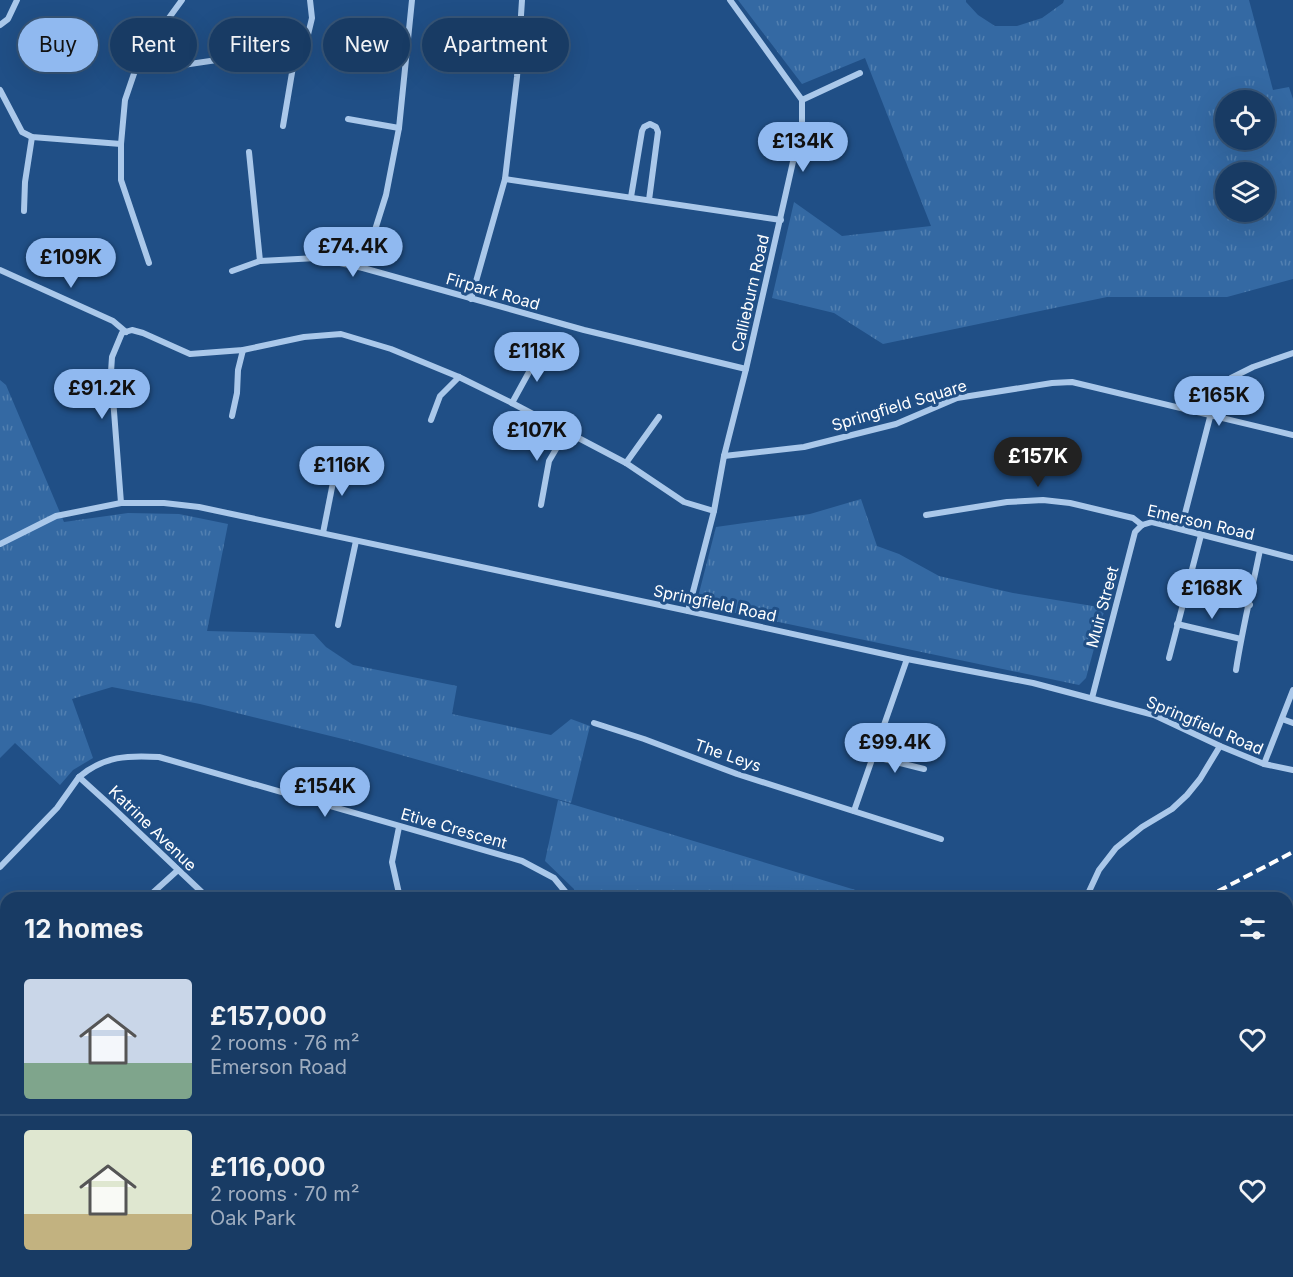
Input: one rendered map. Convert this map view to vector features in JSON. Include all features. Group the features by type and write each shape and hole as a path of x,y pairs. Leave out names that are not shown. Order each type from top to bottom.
{"street":[{"path":"0,25 8,19 17,0"},
{"path":"149,263 121,180 125,100 139,59 182,0"},
{"path":"310,0 311,22"},
{"path":"363,268 386,195 399,128 412,0"},
{"path":"471,299 505,179 517,77 522,0"},
{"path":"730,0 802,100 860,74"},
{"path":"283,126 292,72"},
{"path":"0,90 22,132 32,137 121,144"},
{"name":"Callieburn Road","path":"688,611 714,510 724,456 781,220 802,122 802,100"},
{"path":"348,120 399,128"},
{"path":"631,197 642,131 650,124 656,127 658,132 649,200"},
{"path":"24,211 25,182 32,137"},
{"path":"249,152 260,261"},
{"path":"505,179 781,220"},
{"name":"Firpark Road","path":"232,271 260,261 317,258 363,268 584,330 746,369"},
{"path":"0,270 113,321 126,332"},
{"path":"121,503 111,357 122,333 132,330 190,354 243,351 304,337 340,334 391,349 459,377 512,403 626,463 684,502 714,510"},
{"path":"232,416 243,351"},
{"path":"512,403 540,352"},
{"path":"1180,529 1216,394 1231,378 1253,367 1293,353"},
{"path":"431,420 440,396 459,377"},
{"name":"Springfield Square","path":"724,456 804,447 896,423 957,398 1072,382 1293,435"},
{"path":"626,463 659,417"},
{"path":"541,505 549,461 566,432"},
{"path":"323,533 339,457"},
{"name":"Emerson Road","path":"926,515 1007,502 1043,500 1070,503 1133,518 1142,525 1152,522 1293,558"},
{"name":"Springfield Road","path":"0,544 56,516 121,503 164,503 199,507 1033,683 1154,715 1264,764 1293,770"},
{"name":"Muir Street","path":"1092,698 1136,532 1142,525"},
{"path":"1169,658 1201,535"},
{"path":"338,625 356,541"},
{"path":"1236,670 1260,550"},
{"path":"1187,587 1250,605"},
{"path":"1177,624 1241,639"},
{"path":"854,811 908,658"},
{"path":"1264,764 1293,690"},
{"path":"1282,719 1293,723"},
{"name":"The Leys","path":"594,723 737,774 941,839"},
{"path":"1089,892 1099,870 1116,848 1142,826 1172,809 1187,795 1200,779 1220,746"},
{"path":"872,756 924,769"},
{"name":"Etive Crescent","path":"79,777 116,757 159,758 522,861 554,878 566,892"},
{"path":"0,867 57,808 79,777"},
{"name":"Katrine Avenue","path":"79,777 202,892"},
{"path":"399,827 392,862 399,892"},
{"path":"154,892 178,870"}],"green space":[{"path":"738,0 966,0 978,15 995,26 1017,26 1042,18 1064,0 1249,0 1273,90 1289,87 1293,99 1293,279 1227,297 1107,297 883,344 834,313 772,298 794,202 842,236 931,226 865,58 802,84"},
{"path":"0,380 6,385 64,522 128,513 179,514 228,524 207,631 314,634 326,647 353,665 457,686 452,714 551,735 571,719 590,726 571,803 355,742 200,704 112,687 72,699 93,758 73,770 60,785 15,743 0,758"},
{"path":"861,499 877,546 899,554 939,576 1013,593 1105,608 1086,678 1079,685 702,606 698,597 716,527 810,514"},
{"path":"558,800 862,892 574,892 574,889 545,861"},
{"path":"733,884 818,890 818,892 732,892"}],"railway":[{"path":"1216,892 1293,852"}]}
